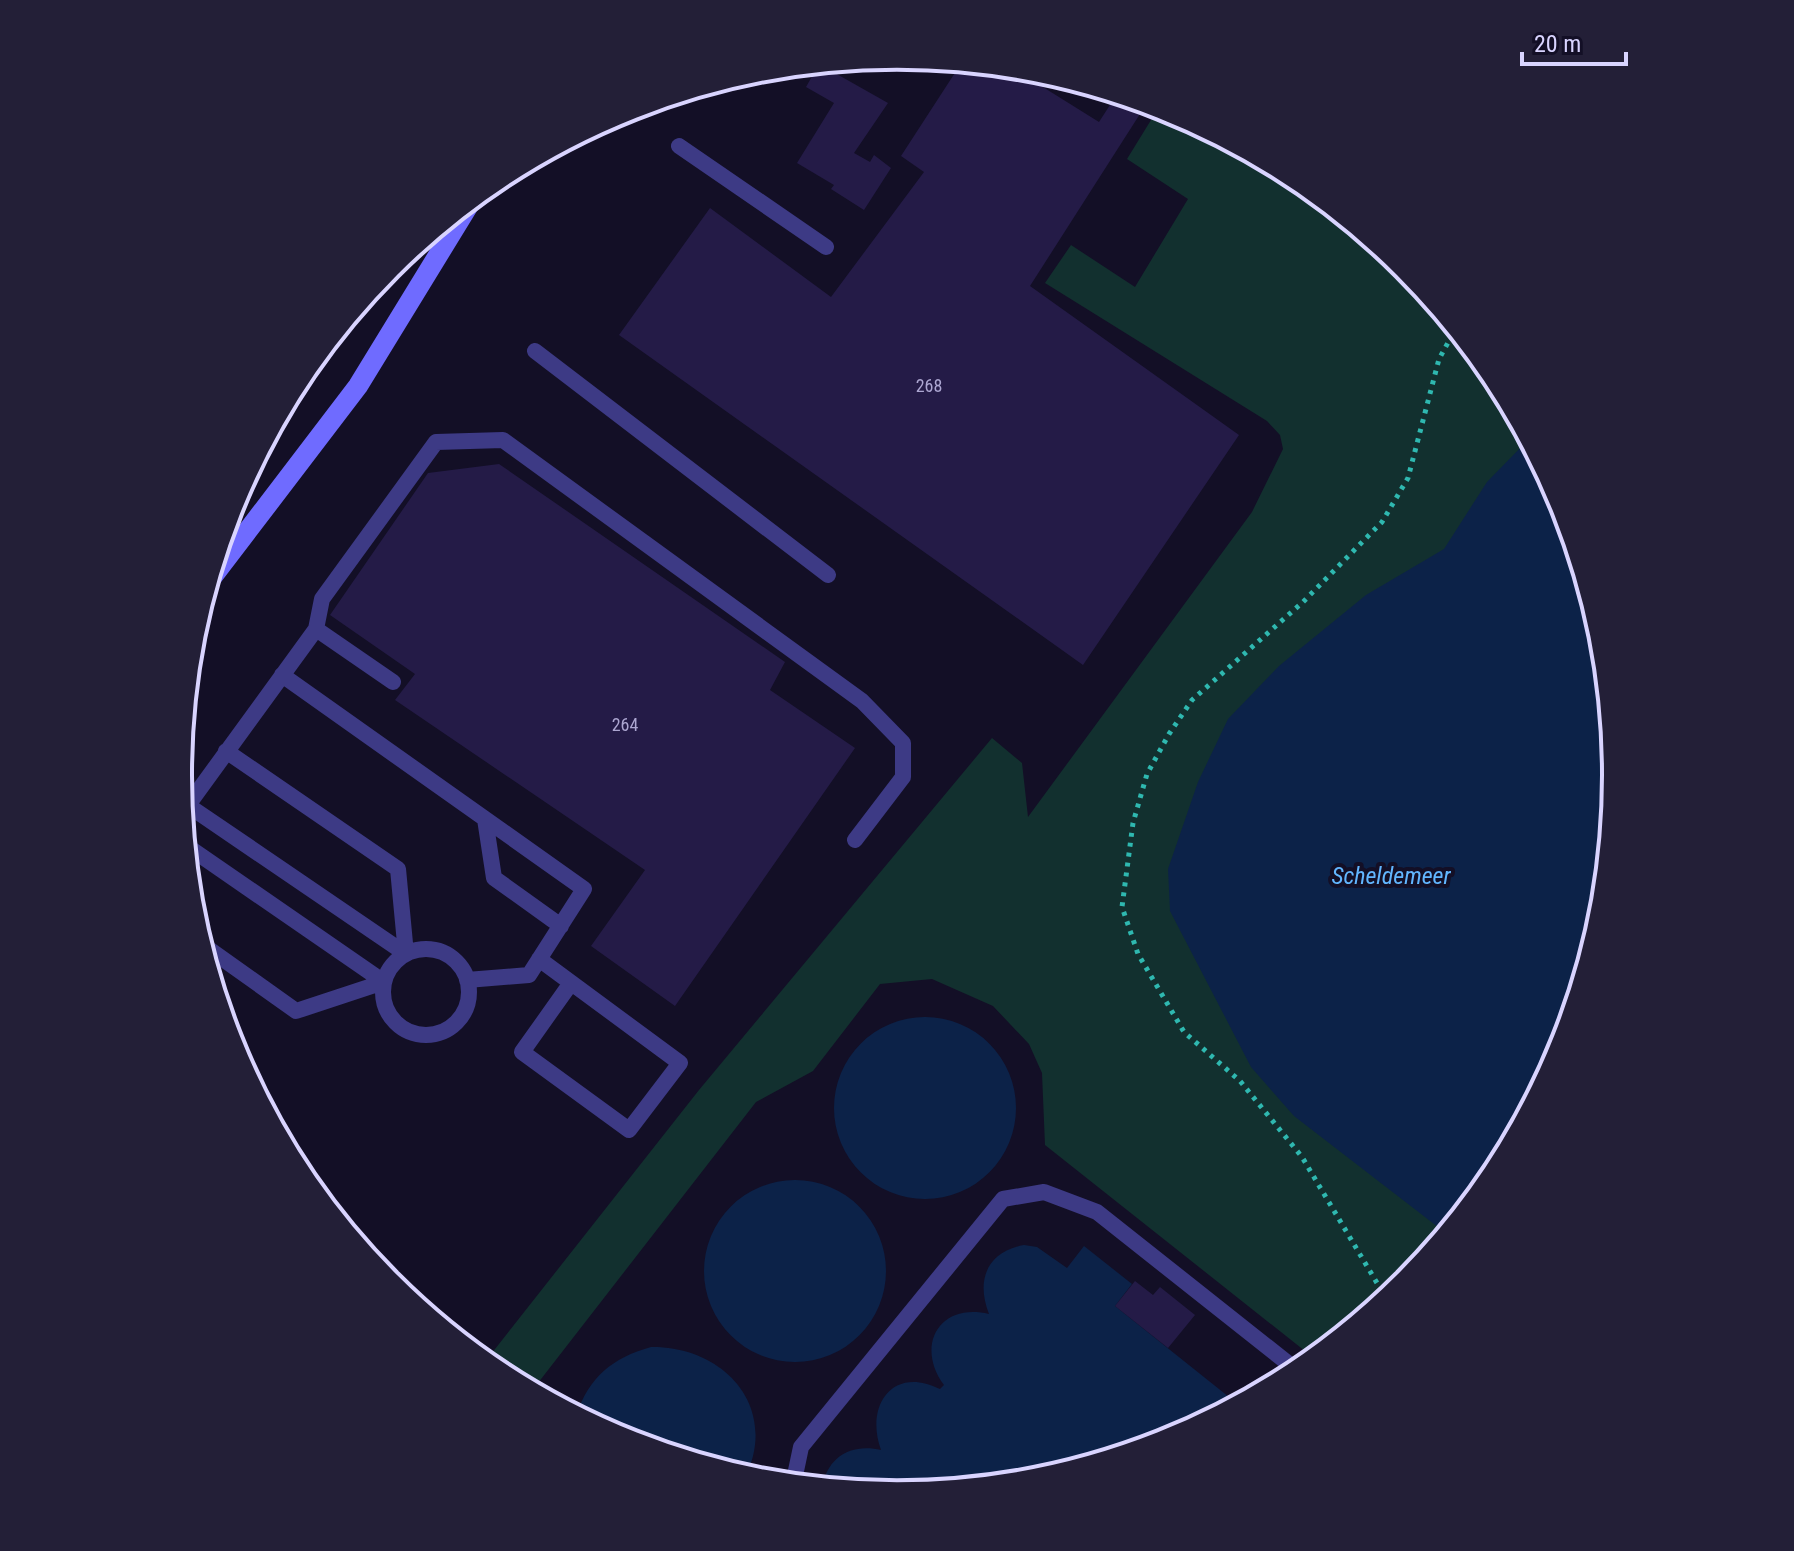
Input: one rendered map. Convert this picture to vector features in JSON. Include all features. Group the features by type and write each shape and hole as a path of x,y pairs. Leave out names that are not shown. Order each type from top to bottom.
{"main road":[{"path":"226,559 358,386 456,225"}],"lane":[{"path":"679,146 826,247"},
{"path":"535,351 828,575"},
{"path":"192,792 316,629 322,599 436,442 503,440 862,701 903,743 903,777 855,840"},
{"path":"316,629 393,682"},
{"path":"282,675 584,889 529,975 467,980"},
{"path":"226,751 398,869 406,954"},
{"path":"193,808 406,954"},
{"path":"485,819 494,878 561,926"},
{"path":"196,852 384,982"},
{"path":"418,949 443,952 454,959 467,980 469,994 458,1020 447,1029 420,1034 406,1030 387,1010 384,982 388,971 406,954 418,949"},
{"path":"215,953 296,1011 384,982"},
{"path":"539,959 680,1063 629,1130 522,1052 571,983"},
{"path":"795,1473 801,1447 1003,1199 1044,1192 1097,1212 1288,1363"}],"path":[{"path":"1382,1287 1302,1157 1240,1081 1184,1032 1138,954 1122,907 1133,823 1147,774 1169,734 1192,700 1303,602 1382,522 1408,478 1439,359 1450,338"}],"green space":[{"path":"1152,118 1250,165 1289,189 1362,245 1396,277 1457,346 1508,423 1549,506 1565,549 1589,638 1601,729 1601,822 1589,913 1578,958 1565,1002 1530,1088 1484,1167 1427,1241 1362,1306 1305,1351 1045,1145 1042,1073 1029,1044 993,1006 932,979 880,984 813,1071 756,1102 538,1383 492,1353 699,1090 992,738 1022,763 1028,817 1252,512 1283,449 1280,435 1267,421 1045,283 1071,245 1135,287 1188,199 1127,159"}],"water":[{"name":"Scheldemeer","path":"1521,447 1565,549 1589,638 1596,683 1601,729 1601,822 1589,913 1565,1002 1549,1045 1508,1128 1484,1167 1438,1227 1294,1116 1251,1067 1170,911 1168,869 1198,782 1228,719 1279,666 1366,595 1444,549 1487,482"},
{"path":"925,1017 960,1024 989,1044 1009,1073 1016,1108 1009,1143 989,1172 960,1192 925,1199 890,1192 861,1172 841,1143 834,1108 841,1073 861,1044 890,1024"},
{"path":"795,1180 830,1187 859,1207 879,1236 886,1271 879,1306 859,1335 830,1355 795,1362 760,1355 731,1335 711,1306 704,1271 711,1236 731,1207 760,1187"},
{"path":"1024,1245 1037,1247 1067,1268 1084,1246 1132,1284 1115,1306 1229,1397 1124,1444 1035,1467 943,1479 897,1481 825,1477 835,1461 850,1451 881,1450 877,1434 880,1405 886,1394 896,1386 908,1382 923,1383 940,1389 944,1385 932,1356 932,1342 937,1330 957,1315 972,1312 989,1314 984,1290 987,1270 1001,1254"},
{"path":"651,1347 677,1349 701,1357 722,1369 738,1385 750,1405 755,1427 754,1452 750,1465 670,1444 580,1405 604,1371"}],"building":[{"path":"836,73 888,103 854,153 870,162 874,155 891,168 864,210 831,189 834,185 797,163 834,103 806,87 813,75"},
{"path":"955,73 1040,85 1099,122 1111,103 1140,113 1030,286 1239,435 1083,665 619,335 710,208 831,297 924,172 901,156"},
{"path":"499,464 785,662 770,690 855,748 675,1006 591,946 645,870 395,700 415,674 330,615 428,473"},
{"path":"1135,1281 1153,1295 1160,1287 1195,1315 1168,1348 1115,1306"}]}
